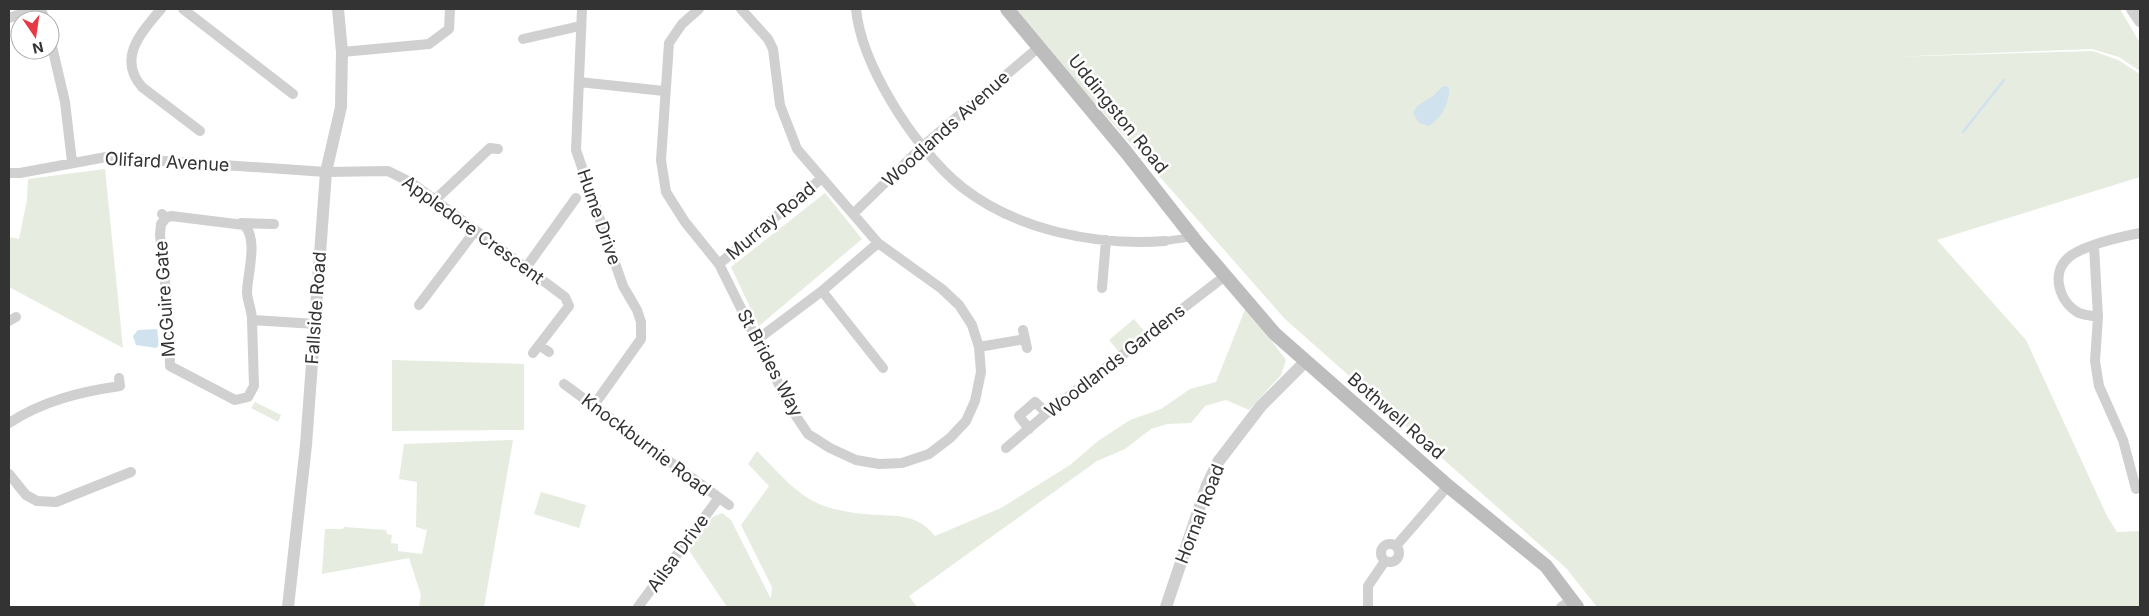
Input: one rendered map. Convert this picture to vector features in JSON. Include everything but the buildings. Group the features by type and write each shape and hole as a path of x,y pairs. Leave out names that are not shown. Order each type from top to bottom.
{"main road":[{"name":"Uddingston Road","path":"1008,9 1126,152 1195,241"},
{"name":"Bothwell Road","path":"1195,241 1275,334 1448,486 1546,566 1570,605"}],"street":[{"path":"9,18 35,9"},
{"path":"161,9 132,52 130,66 134,78 142,88 200,131"},
{"path":"183,9 293,94"},
{"name":"Fallside Road","path":"288,607 289,583 301,506 326,172 341,107 342,52 338,9"},
{"path":"342,52 430,44 449,28 450,9"},
{"name":"Hume Drive","path":"582,9 576,150 623,286 637,310 641,339 594,405"},
{"name":"St Brides Way","path":"699,9 682,24 669,43 664,91 661,160 666,192 685,222 719,264 790,407 808,434 830,448 856,460 879,464 902,463 929,454 950,438 966,420 979,386 979,346 972,325 959,305 942,288 878,243 854,213"},
{"path":"741,9 768,39 773,50 780,105 785,123 797,150 854,213"},
{"path":"856,9 866,48 881,84 903,122 963,188 994,208 1064,234 1106,240 1195,241"},
{"path":"2132,9 2140,21"},
{"path":"523,39 580,26"},
{"name":"Woodlands Avenue","path":"854,213 923,146 1039,47"},
{"path":"55,60 65,102 72,162"},
{"path":"579,82 664,91"},
{"path":"435,200 490,148 498,149"},
{"name":"Olifard Avenue","path":"9,172 20,173 106,157 326,172"},
{"name":"Appledore Crescent","path":"326,172 388,171 412,183 565,297 569,306 538,346 549,352"},
{"name":"Murray Road","path":"719,264 822,178"},
{"path":"525,269 576,198"},
{"name":"McGuire Gate","path":"164,216 237,223 249,230 252,239 247,293 252,320 254,386 248,397 235,400 170,366 168,311 160,234 164,216"},
{"path":"237,223 274,224"},
{"path":"419,305 475,231"},
{"path":"2098,317 2080,313 2069,306 2060,292 2058,274 2067,259 2080,250 2140,233"},
{"path":"1102,288 1106,240"},
{"path":"758,340 822,291 878,243"},
{"path":"2094,246 2098,317 2095,361 2099,386 2124,440 2136,489"},
{"name":"Woodlands Gardens","path":"1006,448 1225,276"},
{"path":"822,291 883,368"},
{"path":"252,320 316,324"},
{"path":"979,346 1025,339"},
{"name":"Hornal Road","path":"1166,607 1207,485 1218,462 1255,414 1306,361"},
{"path":"9,423 39,406 59,398 119,382"},
{"name":"Knockburnie Road","path":"564,384 729,505"},
{"path":"1029,429 1019,416 1035,402 1047,414"},
{"path":"9,474 26,496 36,501 56,502 131,472"},
{"path":"1368,607 1368,586 1384,561 1391,562 1397,559 1399,552 1396,546 1448,486"},
{"name":"Ailsa Drive","path":"638,607 718,498"}],"shaded area":[{"path":"1012,9 2120,9 2140,43 2140,71 2119,57 2092,49 1889,57 2093,51 2118,60 2140,74 2140,177 1937,240 2026,340 2107,516 2117,532 2140,531 2140,607 1597,607 1566,568 1285,319"},
{"path":"105,169 123,348 9,287 9,237 19,239 27,200 28,179"},
{"path":"825,193 862,239 759,326 731,267"},
{"path":"1246,307 1286,360 1281,375 1249,410 1226,400 1205,406 1191,423 1167,424 1151,429 1125,449 1097,461 909,596 917,607 727,607 688,549 713,517 722,513 731,520 771,599 772,587 741,525 769,486 748,464 757,451 801,494 819,504 853,513 911,519 919,522 935,536 1001,508 1070,465 1098,441 1130,420 1161,409 1190,389 1216,382"},
{"path":"1134,319 1144,331 1119,352 1109,340"},
{"path":"392,360 524,364 524,430 392,431"},
{"path":"255,402 281,415 278,422 251,408"},
{"path":"513,440 484,607 419,607 421,595 409,558 322,574 325,529 343,529 344,527 386,530 387,534 392,535 391,543 398,544 398,551 422,554 427,530 416,527 417,482 399,479 404,444"},
{"path":"541,492 586,505 579,528 534,514"}],"water":[{"path":"1443,86 1449,87 1449,93 1447,104 1438,119 1429,126 1419,123 1413,113 1417,106 1433,96"},
{"path":"157,329 159,345 156,348 136,345 133,336 138,330"}],"waterway":[{"path":"1963,132 2004,80"}]}
